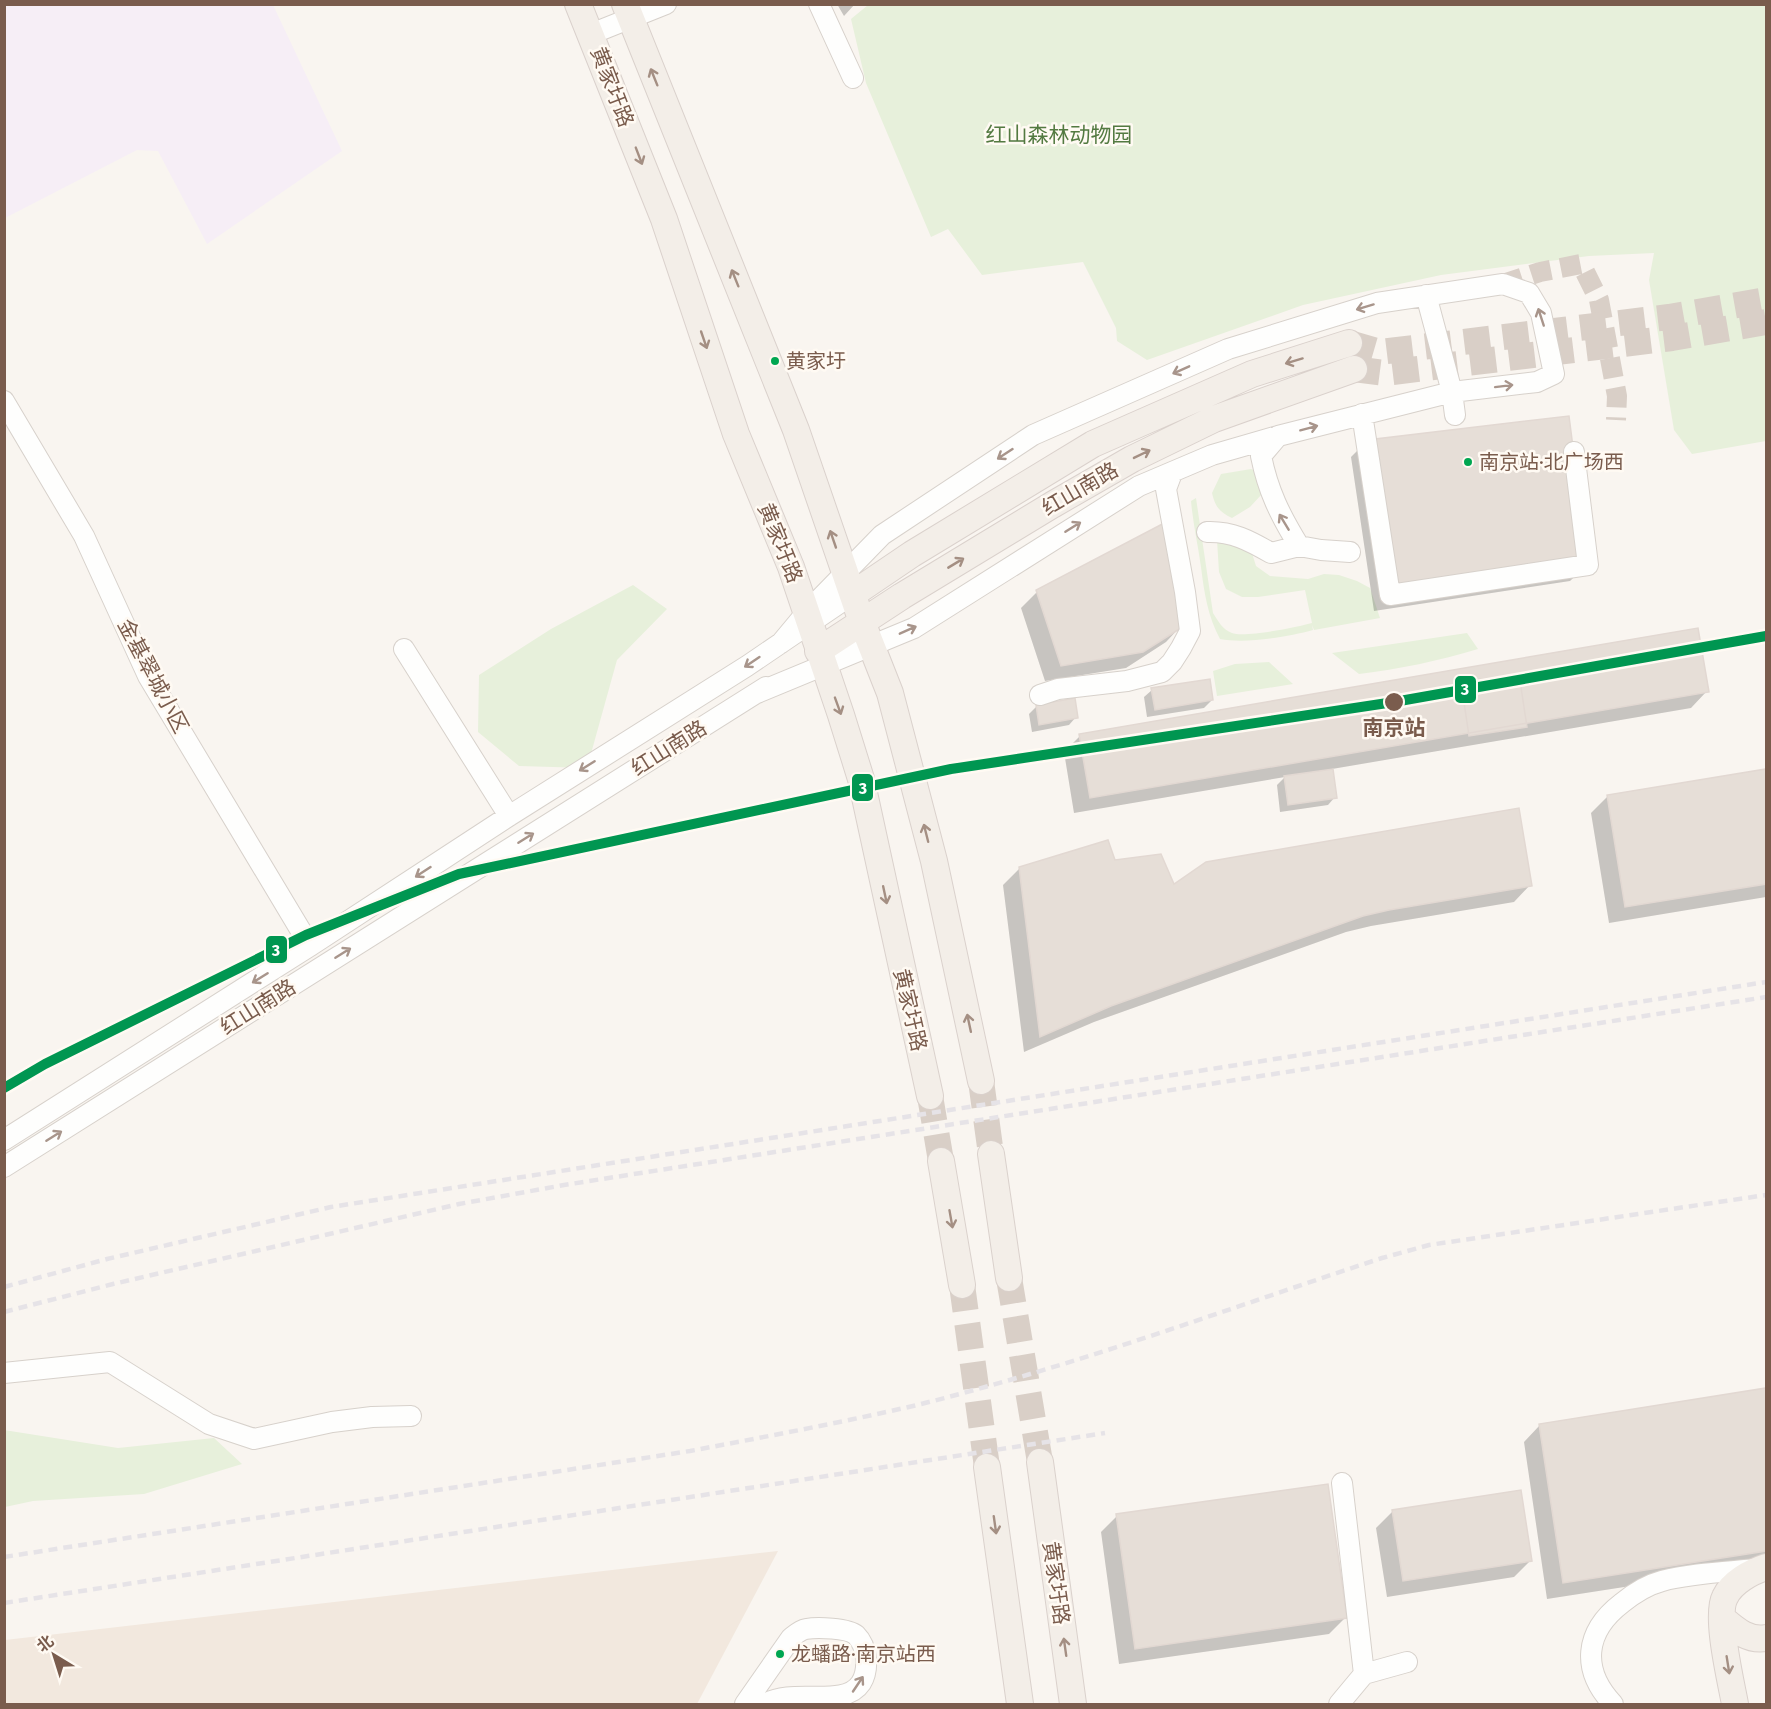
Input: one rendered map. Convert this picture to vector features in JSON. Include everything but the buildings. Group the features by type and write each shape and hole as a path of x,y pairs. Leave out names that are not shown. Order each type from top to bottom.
{"main road":[{"name":"黄家圩路","path":"578,4 664,219 736,434 791,567 861,779 930,1096"},
{"name":"黄家圩路","path":"628,12 796,430 862,622 890,693 934,861 981,1081"},
{"name":"红山南路","path":"849,583 912,554 1093,444 1252,374 1349,343"},
{"name":"红山南路","path":"821,658 862,622 1042,511 1132,459 1214,420 1354,369"},
{"path":"991,1154 1009,1278"},
{"path":"941,1161 962,1284"},
{"name":"黄家圩路","path":"1040,1462 1073,1704"},
{"path":"987,1467 1020,1704"},
{"path":"1735,1704 1727,1664 1723,1619 1724,1599 1734,1584 1765,1568"},
{"path":"1723,1619 1744,1635 1759,1639 1767,1638"}],"street":[{"path":"591,34 628,12 666,4"},
{"path":"819,4 853,78"},
{"path":"821,658 872,646 914,628 1139,486 1212,455 1452,392 1537,382 1554,374 1541,313 1529,293 1503,284 1377,303 1228,349 1033,435 882,535 849,583"},
{"path":"1426,295 1452,392 1455,415"},
{"name":"金基翠城小区","path":"4,401 84,536 148,676 310,946"},
{"path":"1362,414 1390,595 1588,565 1574,452"},
{"path":"1278,436 1261,456 1266,483 1279,513 1299,546"},
{"path":"1040,695 1058,688 1127,681 1161,672 1172,662 1181,648 1190,631 1166,489 1172,473"},
{"path":"1207,532 1223,531 1242,537 1271,553 1299,546 1350,552"},
{"name":"红山南路","path":"4,1140 747,666 781,643 849,583"},
{"path":"404,650 509,816"},
{"name":"红山南路","path":"4,1167 757,693 821,658"},
{"path":"4,1373 110,1362 209,1424 254,1439 332,1422 372,1417 411,1416"},
{"path":"1342,1483 1364,1674"},
{"path":"1613,1704 1596,1683 1590,1662 1594,1637 1602,1621 1613,1610 1639,1590 1661,1581 1765,1568"},
{"path":"745,1704 791,1638 798,1632 808,1628 847,1630 856,1636 863,1646 866,1671 854,1692 834,1697 782,1697 765,1704"},
{"path":"1339,1704 1364,1674 1407,1662"}],"shaded area":[{"path":"5,4 273,5 342,151 207,244 158,151 137,150 5,218"},
{"path":"778,1551 697,1704 5,1704 5,1640"}],"green space":[{"name":"红山森林动物园","path":"868,5 1766,5 1766,441 1692,454 1674,430 1649,280 1654,253 1589,256 1441,275 1303,305 1147,360 1117,341 1116,328 1083,262 982,275 948,229 931,237 866,83 851,19"},
{"path":"1251,469 1261,473 1262,494 1250,507 1232,518 1218,508 1212,493 1221,474"},
{"path":"1196,498 1213,613 1229,632 1259,633 1312,623 1305,590 1242,597 1226,589 1219,572 1217,540 1251,550 1256,566 1270,576 1308,579 1324,574 1339,575 1357,581 1370,588 1380,618 1314,630 1312,625 1313,630 1266,639 1242,641 1220,639 1210,613 1204,586 1191,501"},
{"path":"633,585 667,609 617,660 587,768 519,766 478,732 479,675 551,629"},
{"path":"1467,633 1478,649 1434,661 1374,672 1359,674 1332,653"},
{"path":"1269,662 1293,684 1217,696 1213,671 1235,664"},
{"path":"4,1430 118,1448 214,1438 242,1464 144,1494 33,1501 5,1507"}],"tunnel":[{"path":"1503,284 1540,272 1581,264 1599,300 1617,396 1616,420"},
{"path":"1349,343 1380,352 1669,317 1766,300"},
{"path":"1354,369 1385,373 1672,338 1766,322"},
{"path":"981,1081 991,1154"},
{"path":"930,1096 941,1161"},
{"path":"1009,1278 1040,1462"},
{"path":"962,1285 987,1467"}],"railway":[{"path":"4,1287 107,1259 331,1207 1766,982"},
{"path":"4,1312 113,1284 459,1204 564,1185 1766,997"},
{"path":"4,1557 690,1451 829,1424 913,1406 1032,1374 1382,1258 1429,1245 1766,1195"},
{"path":"4,1603 1105,1433"}],"transit line":[{"name":"3","path":"4,1088 45,1064 306,935 459,874 951,769 1394,702 1766,636"}],"place":[{"name":"黄家圩","path":"775,361"},
{"name":"南京站·北广场西","path":"1468,462"},
{"name":"南京站","path":"1394,702"},
{"name":"龙蟠路·南京站西","path":"780,1654"}]}
